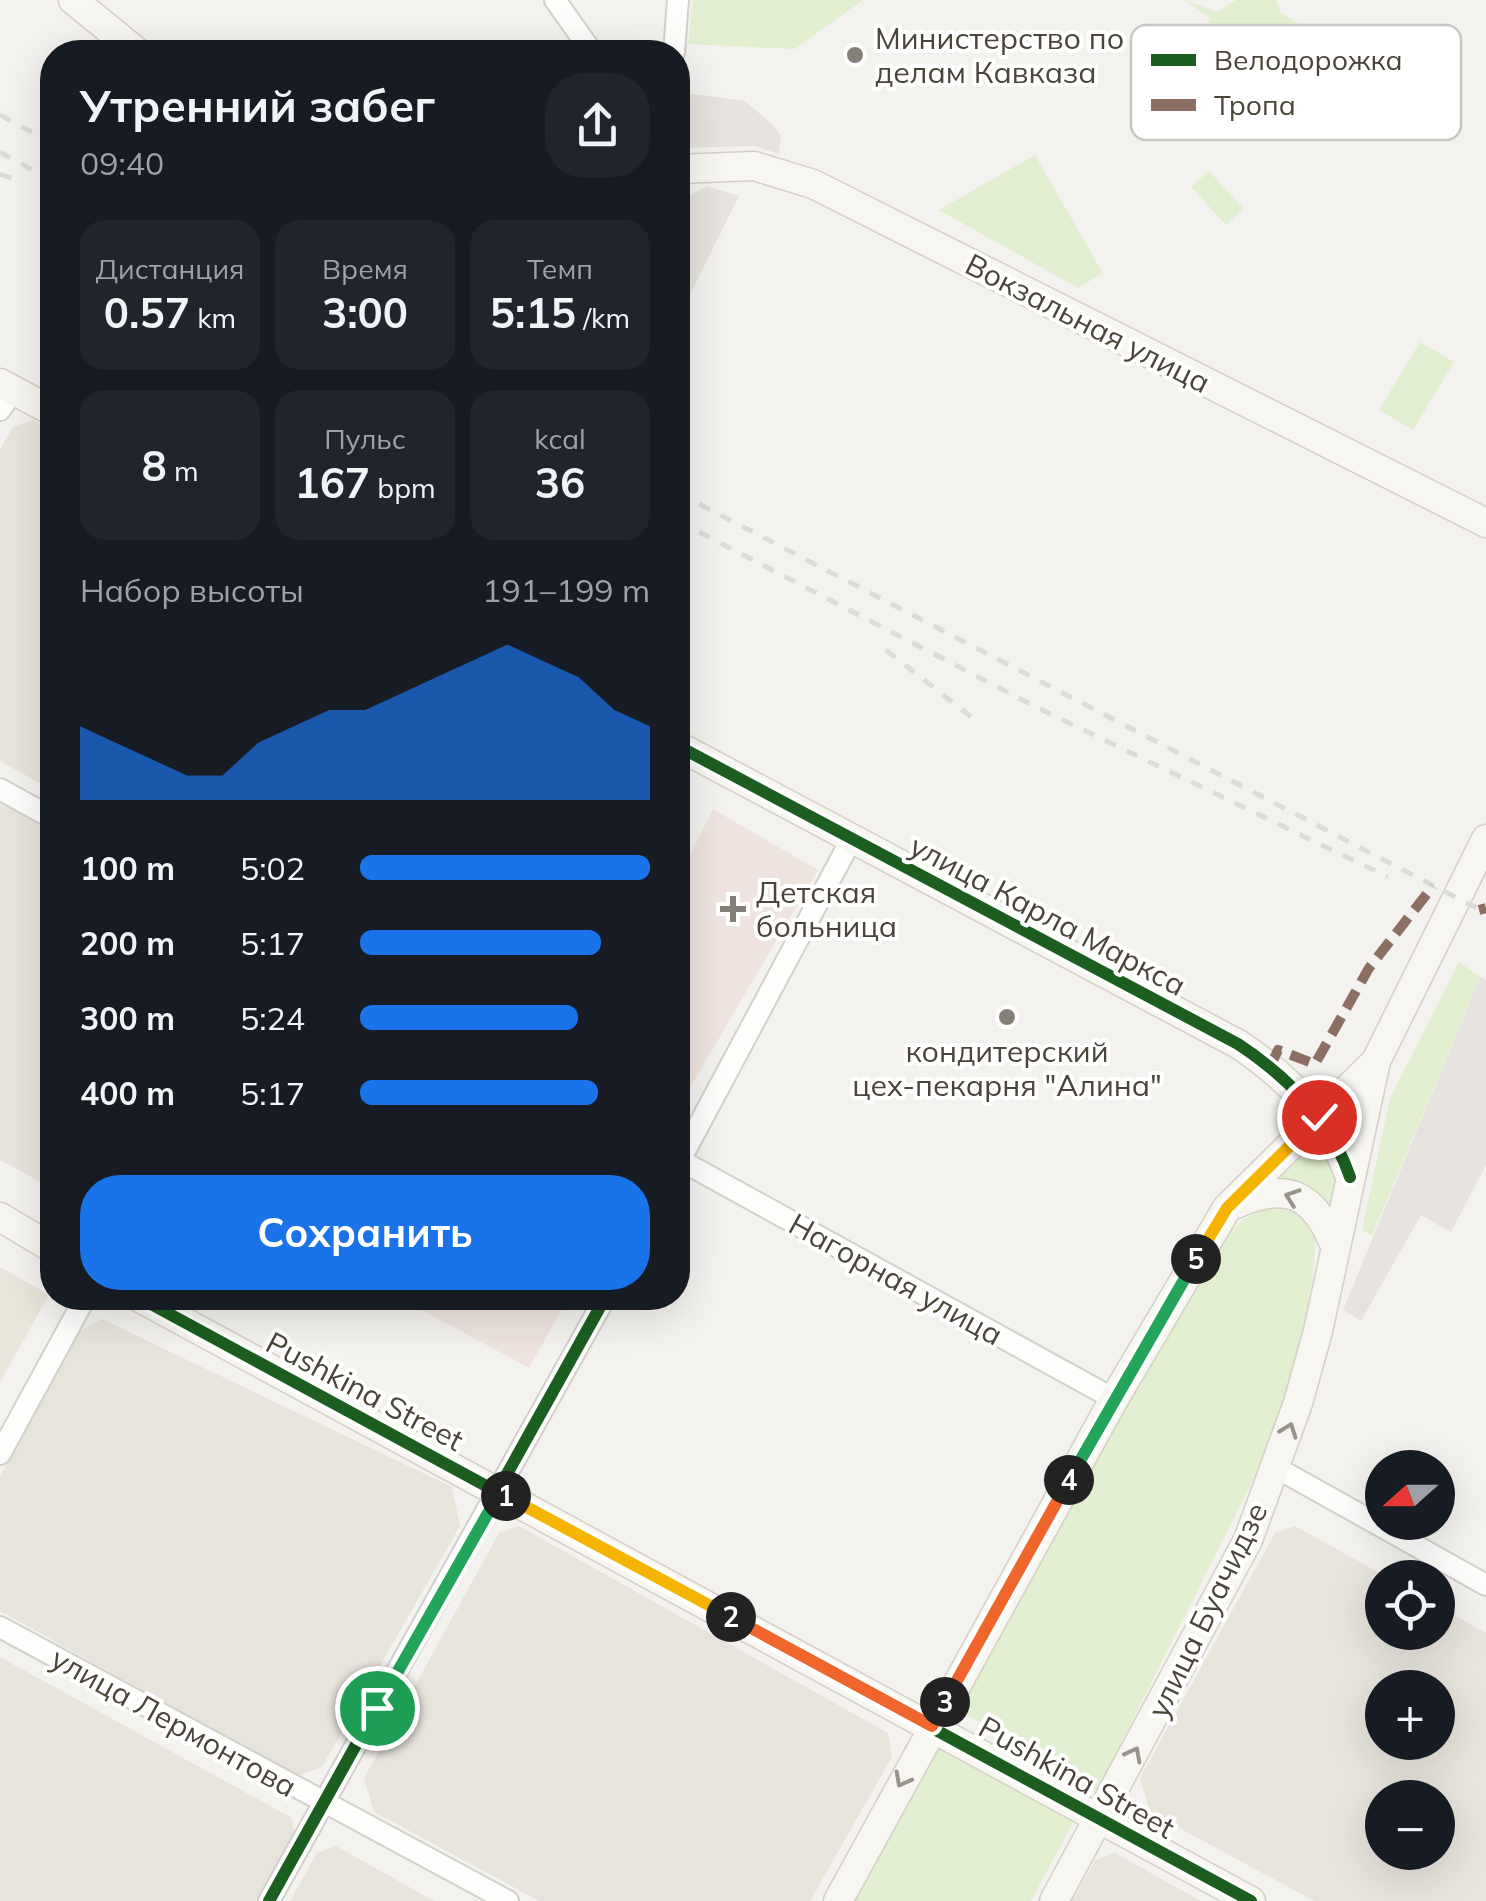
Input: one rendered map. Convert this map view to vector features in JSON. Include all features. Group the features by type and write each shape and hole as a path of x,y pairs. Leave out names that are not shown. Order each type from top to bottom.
{"main road":[{"path":"73,0 122,40"},
{"name":"Вокзальная улица","path":"690,169 754,166 812,184 1486,523"},
{"path":"4,395 40,407"},
{"name":"улица Карла Маркса","path":"690,753 1238,1044 1270,1065 1319,1117 1340,1149 1350,1177"},
{"name":"улица Буачидзе","path":"1054,1901 1248,1540 1313,1349 1376,1061 1486,839"},
{"name":"улица Буачидзе","path":"838,1901 1114,1399 1227,1208 1376,1061"},
{"path":"1227,1208 1256,1195 1277,1192 1298,1196 1325,1220 1335,1246"},
{"path":"0,1217 40,1241"},
{"name":"Pushkina Street","path":"162,1310 1251,1901"}],"street":[{"path":"555,0 583,40"},
{"path":"675,40 678,0"},
{"path":"0,789 40,811"},
{"path":"690,1139 851,840"},
{"name":"Нагорная улица","path":"690,1168 1114,1399"},
{"path":"0,1454 78,1310"},
{"path":"269,1901 599,1310"},
{"path":"1275,1467 1486,1585"},
{"name":"улица Лермонтова","path":"0,1627 508,1901"}],"shaded area":[{"path":"690,94 745,101 781,137 779,154 754,146 690,148"},
{"path":"707,186 739,196 690,295 690,195"},
{"path":"33,420 40,424 40,783 0,761 0,449 13,427"},
{"path":"0,801 40,824 40,1182 0,1160"},
{"path":"713,809 818,870 690,1088 690,855"},
{"path":"1480,977 1486,980 1486,1165 1451,1232 1421,1215 1361,1321 1343,1310"},
{"path":"0,1267 40,1290 41,1310 0,1382"},
{"path":"422,1310 561,1310 529,1368"},
{"path":"102,1319 452,1487 460,1526 322,1767 297,1776 0,1611 0,1477 77,1332"},
{"path":"519,1526 888,1733 892,1757 810,1901 539,1901 374,1812 364,1778 499,1533"},
{"path":"1295,1526 1365,1565 1365,1650 1455,1650 1455,1616 1486,1633 1486,1901 1314,1901 1150,1812 1140,1778 1275,1533"},
{"path":"0,1657 292,1818 296,1842 263,1901 0,1901"},
{"path":"336,1846 434,1901 290,1901 317,1853"},
{"path":"1115,1853 1201,1901 1072,1901 1095,1860"}],"green space":[{"path":"692,0 863,0 795,49 690,44"},
{"path":"1185,0 1218,12 1236,0 1276,0 1281,13 1298,25 1210,25 1210,19"},
{"path":"1035,155 1103,273 1078,288 939,210"},
{"path":"1209,171 1244,209 1226,225 1191,187"},
{"path":"1420,342 1454,362 1413,430 1379,410"},
{"path":"1459,962 1480,977 1372,1236 1362,1230 1390,1098"},
{"path":"1307,1144 1328,1148 1341,1164 1330,1213 1271,1182"},
{"path":"1275,1203 1301,1212 1316,1241 1299,1351 1271,1444 1097,1791 957,1709 1206,1258 1241,1221"},
{"path":"941,1738 1076,1817 1031,1901 851,1901"}],"railway":[{"path":"0,115 40,137"},
{"path":"0,152 40,174"},
{"path":"0,174 22,182"},
{"path":"690,499 1486,913"},
{"path":"690,527 1036,707 1388,877"},
{"path":"886,650 979,723"}],"marked path":[{"path":"1271,1065 1278,1050 1315,1064 1369,968 1433,886"},
{"path":"1479,910 1486,908"}],"cycle path":[{"path":"690,752 1238,1044 1305,1101 1331,1136 1350,1177"},
{"path":"162,1310 1251,1901"},
{"path":"269,1901 598,1310"}],"place":[{"name":"Министерство по делам Кавказа","path":"855,55"},
{"name":"Детская больница","path":"733,909"},
{"name":"кондитерский цех-пекарня \"Алина\"","path":"1007,1017"}],"route":[{"path":"377,1708 500,1492 932,1726 1114,1399 1227,1208 1319,1117"}]}
